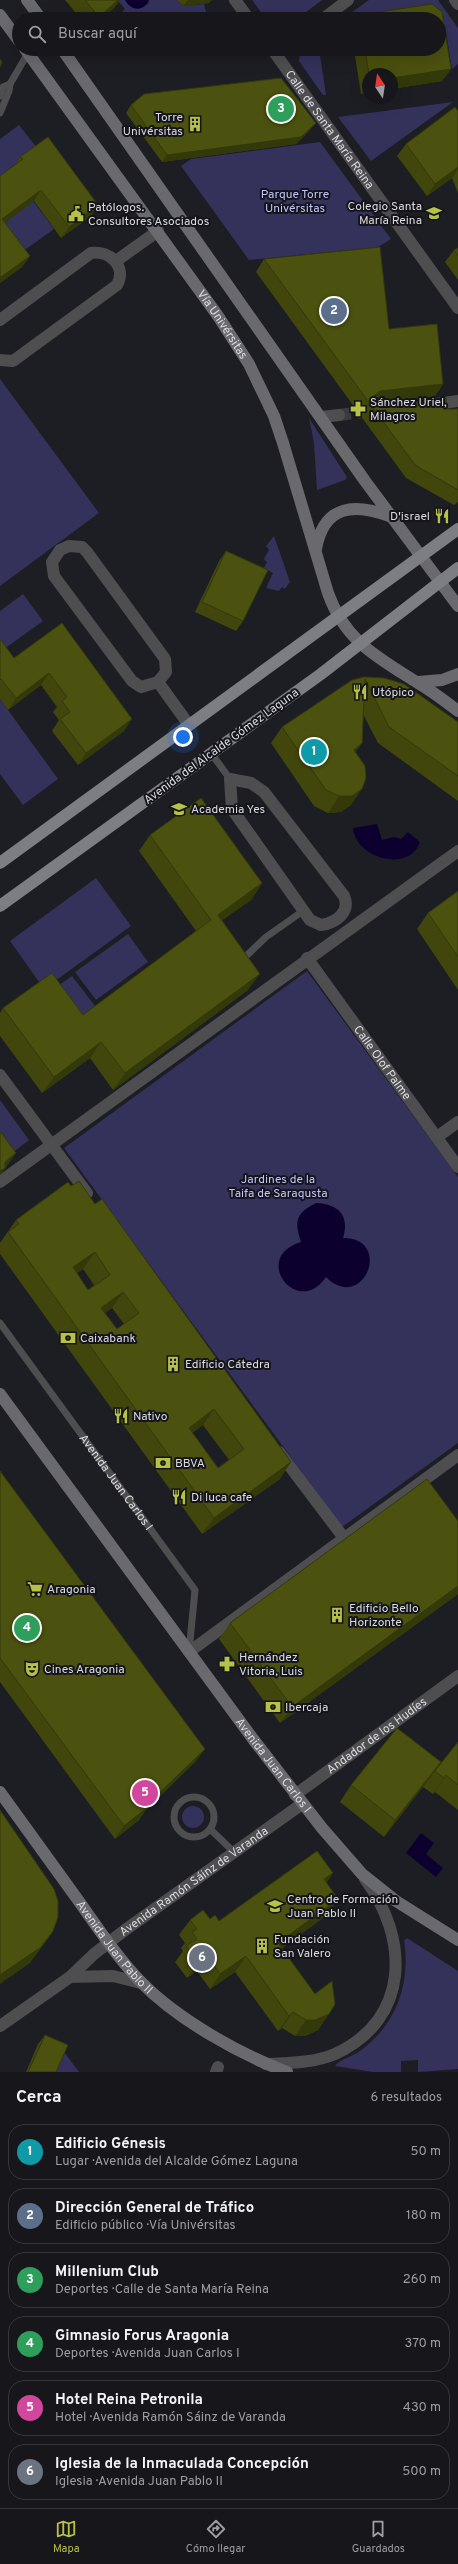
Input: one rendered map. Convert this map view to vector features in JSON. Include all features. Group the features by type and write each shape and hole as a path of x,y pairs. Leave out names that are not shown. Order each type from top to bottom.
{"main road":[{"path":"27,0 36,12"},
{"path":"0,15 12,31"},
{"name":"Vía Univérsitas","path":"30,56 158,231 236,341 262,389 283,443 328,592 339,616 356,639 380,661 418,682 458,711"},
{"path":"67,56 118,132 392,517 458,606"},
{"path":"316,551 324,524 336,514 356,509 376,511 392,517"},
{"path":"0,863 458,529"},
{"name":"Avenida del Alcalde Gómez Laguna","path":"0,906 321,674 356,639 440,582 458,568"},
{"path":"418,682 442,680 458,674"},
{"name":"Avenida Juan Carlos I","path":"0,1394 298,1799 362,1874 396,1901 458,1940"},
{"name":"Avenida Juan Pablo II","path":"0,1793 108,1942 142,1983 197,2026 243,2053 287,2072"}],"street":[{"path":"235,0 244,12"},
{"path":"332,12 348,0"},
{"path":"455,0 458,4"},
{"name":"Calle de Santa María Reina","path":"281,56 458,308"},
{"path":"116,261 158,231"},
{"path":"0,320 91,253 101,252 116,261 121,278 117,285 12,360 0,360"},
{"path":"419,406 458,401"},
{"path":"322,417 339,415"},
{"path":"69,546 76,546 87,552 165,659 166,672 158,682 148,687 141,687 132,681 54,576 52,562 60,550 69,546"},
{"path":"158,682 189,725"},
{"path":"230,778 251,783 264,792 347,903 343,915 328,924 315,923 304,911 232,809 230,778"},
{"path":"0,1182 52,1146 307,958 458,851"},
{"name":"Calle Olof Palme","path":"307,958 458,1167"},
{"path":"0,1075 95,1204"},
{"path":"437,1137 458,1122"},
{"path":"272,1442 344,1538"},
{"path":"189,1652 458,1455"},
{"path":"418,1484 427,1496"},
{"name":"Andador de los Hudíes","path":"298,1799 458,1676"},
{"name":"Avenida Ramón Sáinz de Varanda","path":"0,2026 70,1977 108,1942 234,1852 298,1799"},
{"name":"Avenida Juan Carlos I","path":"266,2064 316,2059 334,2054 354,2042 376,2023 390,1999 397,1960 395,1943 386,1914 379,1899 362,1874"},
{"path":"70,1977 113,1976 142,1983"}],"lane":[{"path":"0,113 9,91 10,84 24,56"},
{"path":"0,96 3,87 10,84"},
{"path":"211,753 230,778"},
{"path":"242,966 242,961 249,951 304,911"},
{"name":"Avenida Juan Carlos I","path":"0,1322 193,1586 196,1594 189,1652"},
{"path":"190,1797 197,1797 209,1803 214,1816 210,1829 199,1836 185,1835 180,1831 174,1821 176,1809 179,1804 190,1797"},
{"path":"210,1829 234,1852"}],"green space":[{"path":"117,0 125,0 133,8 148,4 149,0 177,0 183,6 204,4 206,12 122,12 125,9"},
{"path":"252,0 322,0 306,12 261,12"},
{"path":"369,0 438,0 458,28 458,64 452,69 446,31 446,12 430,12 423,6 385,12 352,12"},
{"path":"300,56 320,56 326,95 323,95 299,61"},
{"path":"453,102 371,161 338,117"},
{"path":"19,125 37,148 0,176 0,139"},
{"name":"Parque Torre Univérsitas","path":"320,142 391,239 378,247 249,260 181,166 191,159"},
{"path":"33,201 54,229 15,257 0,226"},
{"path":"0,379 99,513 0,586"},
{"path":"309,418 347,477 345,480 317,490 314,443"},
{"path":"274,536 290,582 285,589 282,587 279,591 266,588 273,573 264,568 267,562 264,559 269,550 266,546"},
{"path":"23,594 43,621 0,652 0,611"},
{"path":"0,699 58,779 23,805 0,774"},
{"path":"96,878 131,926 44,989 10,941"},
{"path":"128,934 148,962 96,1000 75,972"},
{"name":"Jardines de la Taifa de Saraqusta","path":"307,971 458,1177 458,1443 342,1527 64,1148"},
{"path":"72,976 95,1006 75,1021 52,990"},
{"path":"0,1100 29,1140 3,1160 0,1156"},
{"path":"189,1806 197,1806 204,1813 204,1821 197,1828 189,1828 182,1821 182,1813"},
{"path":"407,1938 458,1971 458,2069 418,2072 418,2060 401,2061 401,2072 373,2072 335,2066 339,2062 357,2053 373,2041 392,2016 403,1988 406,1956 404,1940"},
{"path":"64,2052 79,2072 54,2072"}],"shaded area":[{"path":"125,0 149,0 144,7 137,9 128,4"},
{"path":"377,824 382,840 394,837 401,839 408,832 420,842 414,852 406,857 395,859 384,858 373,854 363,848 356,839 353,828"},
{"path":"316,1203 336,1208 343,1217 345,1223 343,1238 358,1241 367,1249 370,1260 368,1271 361,1281 351,1287 339,1286 326,1277 315,1288 303,1291 292,1288 284,1281 279,1271 279,1260 286,1250 301,1242 297,1223 298,1218 304,1210"},
{"path":"421,1833 434,1843 426,1854 443,1868 436,1877 406,1853"}],"building":[{"path":"85,0 118,0 105,12 95,12"},
{"path":"432,4 442,12 380,12"},
{"path":"446,37 451,69 398,77 398,68 368,68 366,56 446,56"},
{"path":"281,78 316,123 301,137 167,155 131,105 144,94"},
{"path":"455,107 458,111 458,167 435,184 406,144"},
{"path":"48,137 98,205 69,227 41,190 2,219 30,256 1,277 0,176 23,159 20,157"},
{"path":"380,247 389,329 437,324 443,384 380,391 374,396 375,403 382,406 446,398 447,409 458,409 458,490 415,465 264,259"},
{"path":"458,248 458,256 454,250"},
{"path":"226,551 268,570 243,621 202,602"},
{"path":"62,623 132,719 86,753 60,719 70,712 62,701 67,697 49,673 16,698 1,679 0,680 0,639 14,658"},
{"path":"364,677 384,678 404,684 458,722 458,776 389,727 365,679 362,743 354,750 365,766 366,778 362,789 352,796 339,796 326,790 282,727 352,680"},
{"path":"201,798 262,883 218,915 260,974 125,1073 101,1042 54,1077 3,1008 52,973 83,1015 211,920 150,835"},
{"path":"458,891 458,957 428,913"},
{"path":"0,1131 16,1153 5,1162 5,1168 0,1171"},
{"name":"Edificio Cátedra","path":"79,1181 95,1204 102,1199 291,1462 214,1518 8,1232 19,1224 16,1220 68,1182 71,1186","holes":["95,1252 110,1275 88,1290 73,1267","123,1292 139,1313 117,1329 101,1308","214,1409 244,1449 218,1468 189,1428"]},
{"name":"Aragonia","path":"0,1471 205,1749 148,1804 148,1807 124,1826 0,1658"},
{"name":"Edificio Bello Horizonte","path":"427,1479 458,1521 458,1586 292,1707 230,1623"},
{"path":"397,1728 441,1762 395,1820 351,1785"},
{"path":"458,1742 458,1785 446,1775 444,1778 435,1771"},
{"path":"0,1810 54,1889 58,1901 58,1917 53,1931 41,1947 0,1975"},
{"path":"317,1851 333,1873 324,1879 338,1899 278,1943 315,1994 332,1981 335,2004 329,2014 315,2020 306,2020 293,2012 289,2016 246,1956 220,1974 208,1956 198,1963 186,1946 197,1939 192,1932 197,1929 190,1920 203,1910 210,1919 215,1915 219,1921"},
{"path":"45,2035 68,2045 56,2072 28,2072"}],"tunnel":[{"path":"339,415 372,411"}],"place":[{"name":"Millenium Club","path":"281,109"},
{"name":"Torre Univérsitas","path":"195,124"},
{"name":"Colegio Santa María Reina","path":"434,213"},
{"name":"Patólogos. Consultores Asociados","path":"76,214"},
{"name":"Dirección General de Tráfico","path":"334,311"},
{"name":"Sánchez Uriel, Milagros","path":"358,409"},
{"name":"D'israel","path":"442,516"},
{"name":"Utópico","path":"360,692"},
{"name":"Edificio Génesis","path":"314,752"},
{"name":"Academia Yes","path":"179,809"},
{"name":"Caixabank","path":"68,1338"},
{"name":"Edificio Cátedra","path":"173,1364"},
{"name":"Nativo","path":"121,1416"},
{"name":"BBVA","path":"163,1463"},
{"name":"Di luca cafe","path":"179,1497"},
{"name":"Aragonia","path":"35,1589"},
{"name":"Edificio Bello Horizonte","path":"337,1615"},
{"name":"Gimnasio Forus Aragonia","path":"27,1628"},
{"name":"Hernández Vitoria, Luis","path":"227,1664"},
{"name":"Cines Aragonia","path":"32,1669"},
{"name":"Ibercaja","path":"273,1707"},
{"name":"Hotel Reina Petronila","path":"145,1793"},
{"name":"Centro de Formación Juan Pablo II","path":"275,1906"},
{"name":"Fundación San Valero","path":"262,1946"},
{"name":"Iglesia de la Inmaculada Concepción","path":"202,1958"}]}
